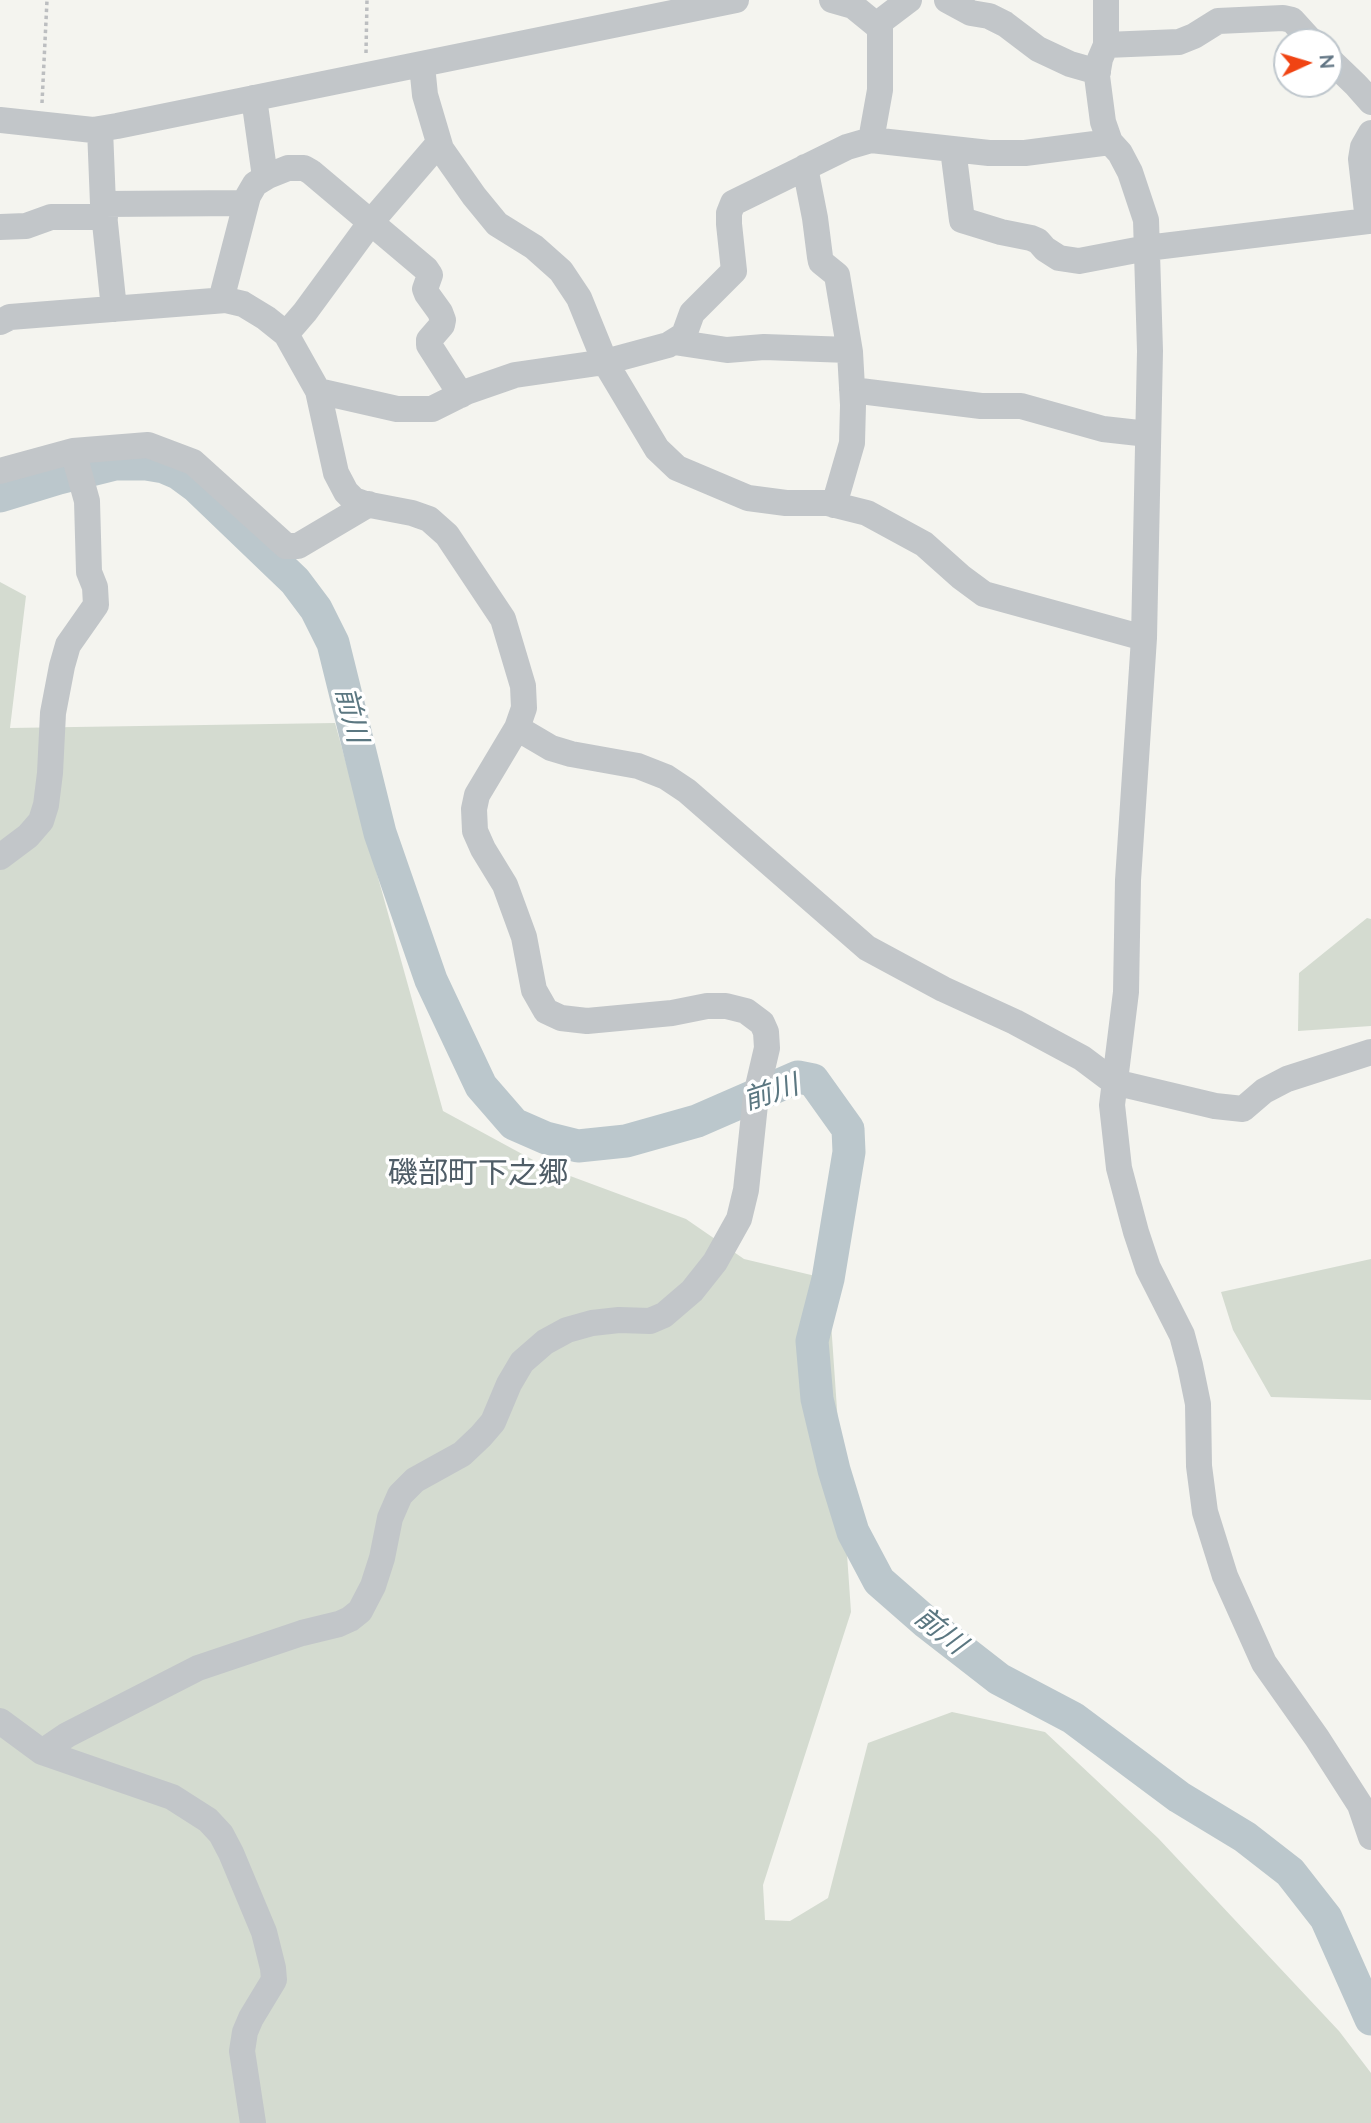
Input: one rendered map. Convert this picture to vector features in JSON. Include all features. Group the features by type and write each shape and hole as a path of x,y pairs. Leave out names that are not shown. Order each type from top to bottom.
{"street":[{"path":"0,120 40,126 100,128 736,0"},
{"path":"876,25 909,0"},
{"path":"947,0 971,13 989,16 1005,24 1038,48 1070,64 1098,72"},
{"path":"1106,0 1107,45 1098,72 1103,122 1110,142 1120,153 1130,172 1146,220 1150,351 1144,638 1128,880 1126,992 1112,1105 1119,1168 1148,1268 1182,1335 1198,1404 1199,1466 1205,1512 1225,1576 1264,1663 1360,1805 1371,1837"},
{"path":"848,2 880,28 880,90 871,140"},
{"path":"1107,45 1179,42 1194,36 1229,11 1292,20 1299,28"},
{"path":"422,65 425,96 441,149 497,224 534,247 561,271 579,298 605,362 657,449 677,468 748,498 834,505 867,513 924,544 984,594 1144,638"},
{"path":"1343,72 1371,102"},
{"path":"254,98 265,177"},
{"path":"100,128 104,211 114,309"},
{"path":"953,149 962,220 1038,241 1059,258 1079,261 1147,248 1368,221 1361,159 1363,147 1371,133"},
{"path":"318,391 397,409 432,409 515,375 605,362 674,342 684,335 692,313 734,271 729,224 733,203 847,147 871,140 989,153 1025,153 1110,142"},
{"path":"286,334 371,222 439,143"},
{"path":"805,167 816,218 821,262 837,275 849,350 852,443 834,505"},
{"path":"221,300 246,203 256,184 265,177 288,168 303,168 426,269 430,275 425,289 443,320 442,326 429,340 429,345 461,395"},
{"path":"0,227 26,226 51,217 104,211 246,203"},
{"path":"0,322 10,317 221,300 243,304 286,334 318,391 336,473 346,492 354,499 369,504 429,519 447,535 503,619 523,686 524,708 517,728 477,795 474,809 475,831 505,885 524,937 534,990 546,1011 561,1018 587,1021 726,1006 746,1011 762,1023 766,1032 767,1048 756,1095 746,1191 738,1219 715,1262 692,1291 664,1315 650,1321 606,1322 567,1330 545,1342 523,1362 509,1384 493,1422 481,1436 462,1454 415,1479 400,1495 390,1518 373,1586 360,1611 340,1624 302,1633 198,1668 67,1735 21,1747"},
{"path":"674,342 727,350 764,346 849,350"},
{"path":"852,390 981,406 1021,406 1103,429 1148,434"},
{"path":"0,471 73,451 148,445 192,462 286,546 298,546 369,504"},
{"path":"0,857 28,836 41,821 50,773 53,713 62,666 68,645 96,604 95,587 89,572 87,501 73,451"},
{"path":"517,728 551,748 638,766 666,777 687,791 867,948 1082,1058 1114,1082 1215,1106 1243,1109 1264,1091 1287,1079 1371,1052"},
{"path":"0,1721 21,1747 172,1797 208,1820 221,1834 264,1932 274,1968 274,1980 244,2032 242,2051 253,2123"}],"path":[{"path":"40,126 47,0"},
{"path":"365,76 367,0"}],"shaded area":[{"path":"63,463 70,488 0,506 0,480"},
{"path":"0,582 26,596 10,728 335,723 443,1111 546,1167 686,1219 744,1259 828,1279 851,1612 763,1885 765,1920 790,1921 828,1898 868,1743 952,1712 1045,1732 1158,1838 1339,2031 1371,2073 1371,2123 0,2123"},
{"path":"1367,918 1371,919 1371,1026 1298,1031 1299,973"},
{"path":"1371,1259 1371,1400 1271,1397 1233,1330 1221,1292"}],"waterway":[{"name":"前川","path":"0,496 115,464 164,467 178,473 197,487 295,581 316,609 333,643 380,833 431,980 481,1086 514,1124 546,1138 578,1146 626,1141 697,1121 798,1077 813,1080 848,1129 849,1152 828,1279 812,1341 817,1399 834,1470 853,1532 879,1581 927,1623 999,1679 1073,1718 1179,1797 1245,1837 1290,1872 1326,1918 1371,2019"}],"district":[{"name":"磯部町下之郷","path":"478,1174"}]}
